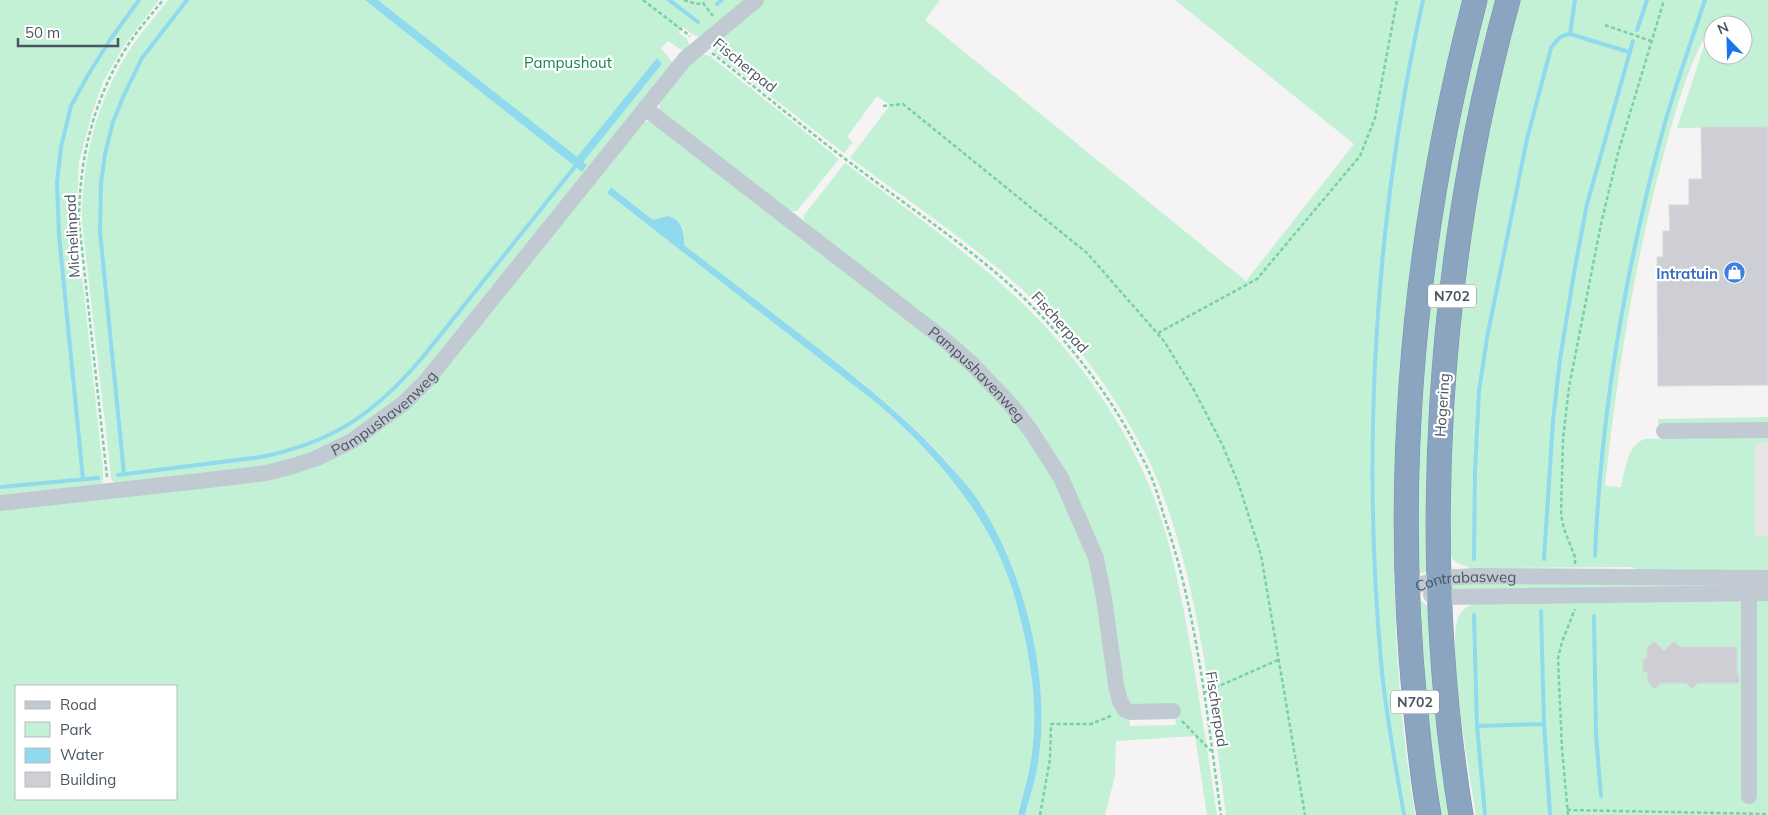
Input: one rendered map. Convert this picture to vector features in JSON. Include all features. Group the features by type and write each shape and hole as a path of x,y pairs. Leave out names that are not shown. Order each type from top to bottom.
{"highway":[{"name":"N702","path":"1429,815 1412,669 1407,588 1409,406 1415,325 1430,215 1447,121 1475,0"},
{"name":"Hogering","path":"1461,815 1446,699 1440,587 1440,443 1452,292 1458,244 1473,150 1508,0"}],"street":[{"name":"Pampushavenweg","path":"0,503 266,473 293,466 352,441 404,403 427,380 685,59 756,0"},
{"name":"Pampushavenweg","path":"645,108 946,341 974,366 1011,405 1031,431 1061,478 1096,558 1104,598 1116,685 1120,701 1125,710"},
{"path":"1664,432 1768,430"},
{"name":"Contrabasweg","path":"1407,588 1576,576 1749,586 1768,594"},
{"name":"Contrabasweg","path":"1440,587 1576,596 1749,586 1768,578"},
{"path":"1749,586 1749,796"},
{"path":"1125,710 1174,712"}],"path":[{"name":"Michelinpad","path":"109,491 79,222 80,184 87,142 95,114 110,77 131,42 163,0"},
{"name":"Fischerpad","path":"644,0 844,158 992,270 1037,312 1093,376 1120,417 1150,474 1175,548 1186,594 1204,693 1221,815"},
{"path":"684,0 696,4 703,3 722,28"},
{"path":"1158,334 1257,279 1360,156 1375,118 1398,0"},
{"path":"1576,576 1575,557 1564,529 1561,515 1563,439 1568,387 1601,224 1618,153 1664,0"},
{"path":"1605,25 1651,41"},
{"path":"883,106 903,104 1075,242 1087,253 1164,341 1194,390 1223,446 1239,485 1261,555 1305,815"},
{"path":"1568,815 1562,749 1558,658 1562,642 1574,616 1576,596"},
{"path":"1204,693 1278,660"},
{"path":"1040,815 1050,759 1051,724 1090,724 1125,710"},
{"path":"1174,712 1212,752"},
{"path":"1567,810 1768,814"}],"shaded area":[{"path":"1755,442 1768,442 1768,536 1755,536"}],"green space":[{"path":"0,0 159,0 123,47 103,82 92,113 79,162 76,221 103,480 101,485 0,498"},
{"name":"Pampushout","path":"168,0 365,0 582,171 582,162 662,64 657,59 577,158 378,0 746,0 702,37 695,36 683,27 678,32 687,39 690,47 683,51 668,41 661,48 672,62 671,67 439,357 401,397 348,436 287,463 116,484 111,479 82,222 85,176 93,132 109,89 131,48"},
{"path":"764,0 940,0 925,20 1246,281 1354,144 1175,0 1467,0 1396,465 1396,639 1405,746 1415,815 1226,815 1201,641 1182,554 1169,512 1152,468 1127,420 1087,361 1041,307 961,239 850,158 890,105 877,96 847,137 853,142 844,153 715,53 712,47 713,44"},
{"path":"1482,0 1499,0 1428,565 1427,571 1419,573 1417,569 1417,477 1432,243"},
{"path":"1513,0 1768,0 1768,127 1677,128 1703,49 1703,65 1753,65 1753,15 1703,15 1703,40 1695,56 1677,106 1643,238 1621,361 1605,486 1621,487 1630,453 1644,439 1768,437 1768,442 1755,443 1755,536 1768,536 1768,572 1639,571 1631,567 1470,568 1454,561 1450,554 1448,475 1456,296"},
{"path":"702,54 710,56 839,159 797,211 790,211 660,113 659,103 690,63"},
{"path":"648,121 656,123 937,341 990,390 1023,427 1051,469 1074,514 1084,537 1097,577 1112,680 1120,711 1129,716 1130,726 1176,725 1174,708 1132,709 1123,700 1119,687 1107,597 1099,557 1064,476 1049,448 1013,400 977,362 950,338 807,224 803,218 845,163 988,272 1049,330 1086,375 1119,424 1154,497 1168,541 1179,586 1202,715 1217,815 1207,815 1195,736 1116,741 1115,776 1105,815 1025,815 1038,763 1042,723 1036,653 1018,582 989,518 971,490 936,450 881,399 684,245 682,227 676,220 667,216 653,220 611,187 607,193 879,405 935,460 952,480 982,523 994,545 1012,587 1031,670 1034,711 1032,752 1018,815 0,815 0,508 244,482 301,469 336,456 370,438 403,412 418,397 448,365 639,125"},
{"path":"1768,417 1768,423 1658,425 1658,419"},
{"path":"1768,583 1768,588 1451,589 1450,584"},
{"path":"1768,598 1768,815 1476,815 1460,712 1455,653 1459,616 1465,608 1480,600"},
{"path":"1417,601 1422,601 1431,609 1450,815 1433,815"}],"water":[{"path":"365,0 378,0 577,157 657,58 662,64 583,162 587,165 582,172"},
{"path":"611,187 653,220 667,216 676,220 682,227 684,245 881,399 923,437 971,490 989,518 1018,582 1036,653 1042,723 1038,763 1025,815 1018,815 1030,768 1033,738 1034,711 1031,670 1009,578 982,522 935,460 879,405 607,193"}],"building":[{"path":"1701,127 1768,127 1768,385 1658,386 1657,257 1663,257 1663,231 1670,231 1669,205 1689,205 1689,179 1702,179"},
{"path":"1654,641 1664,651 1674,641 1680,647 1737,647 1739,683 1698,683 1692,689 1686,683 1661,683 1654,689 1648,682 1647,672 1643,672 1643,659 1647,659 1647,648"}],"waterway":[{"path":"83,479 59,235 57,182 61,147 71,106 110,40 139,0"},
{"path":"124,474 100,232 101,183 105,154 113,122 124,95 142,58 187,0"},
{"path":"669,0 698,22"},
{"path":"717,4 722,0"},
{"path":"1404,815 1382,672 1373,504 1373,419 1383,250 1393,166 1423,0"},
{"path":"1575,0 1570,34 1629,52"},
{"path":"1637,30 1647,0"},
{"path":"1595,556 1598,502 1609,393 1627,285 1650,179 1664,126 1705,0"},
{"path":"1474,559 1475,471 1479,391 1487,338 1527,139 1551,48 1561,37 1570,34"},
{"path":"1544,559 1553,421 1560,359 1574,273 1587,204 1633,41"},
{"path":"118,475 261,457 310,443 351,423 387,395 422,358 577,164"},
{"path":"0,487 98,478"},
{"path":"1541,611 1544,724 1550,815"},
{"path":"1474,615 1477,726 1485,815"},
{"path":"1594,616 1596,735 1601,796"},
{"path":"1477,726 1544,724"}],"place":[{"name":"Intratuin","path":"1734,273"}]}
